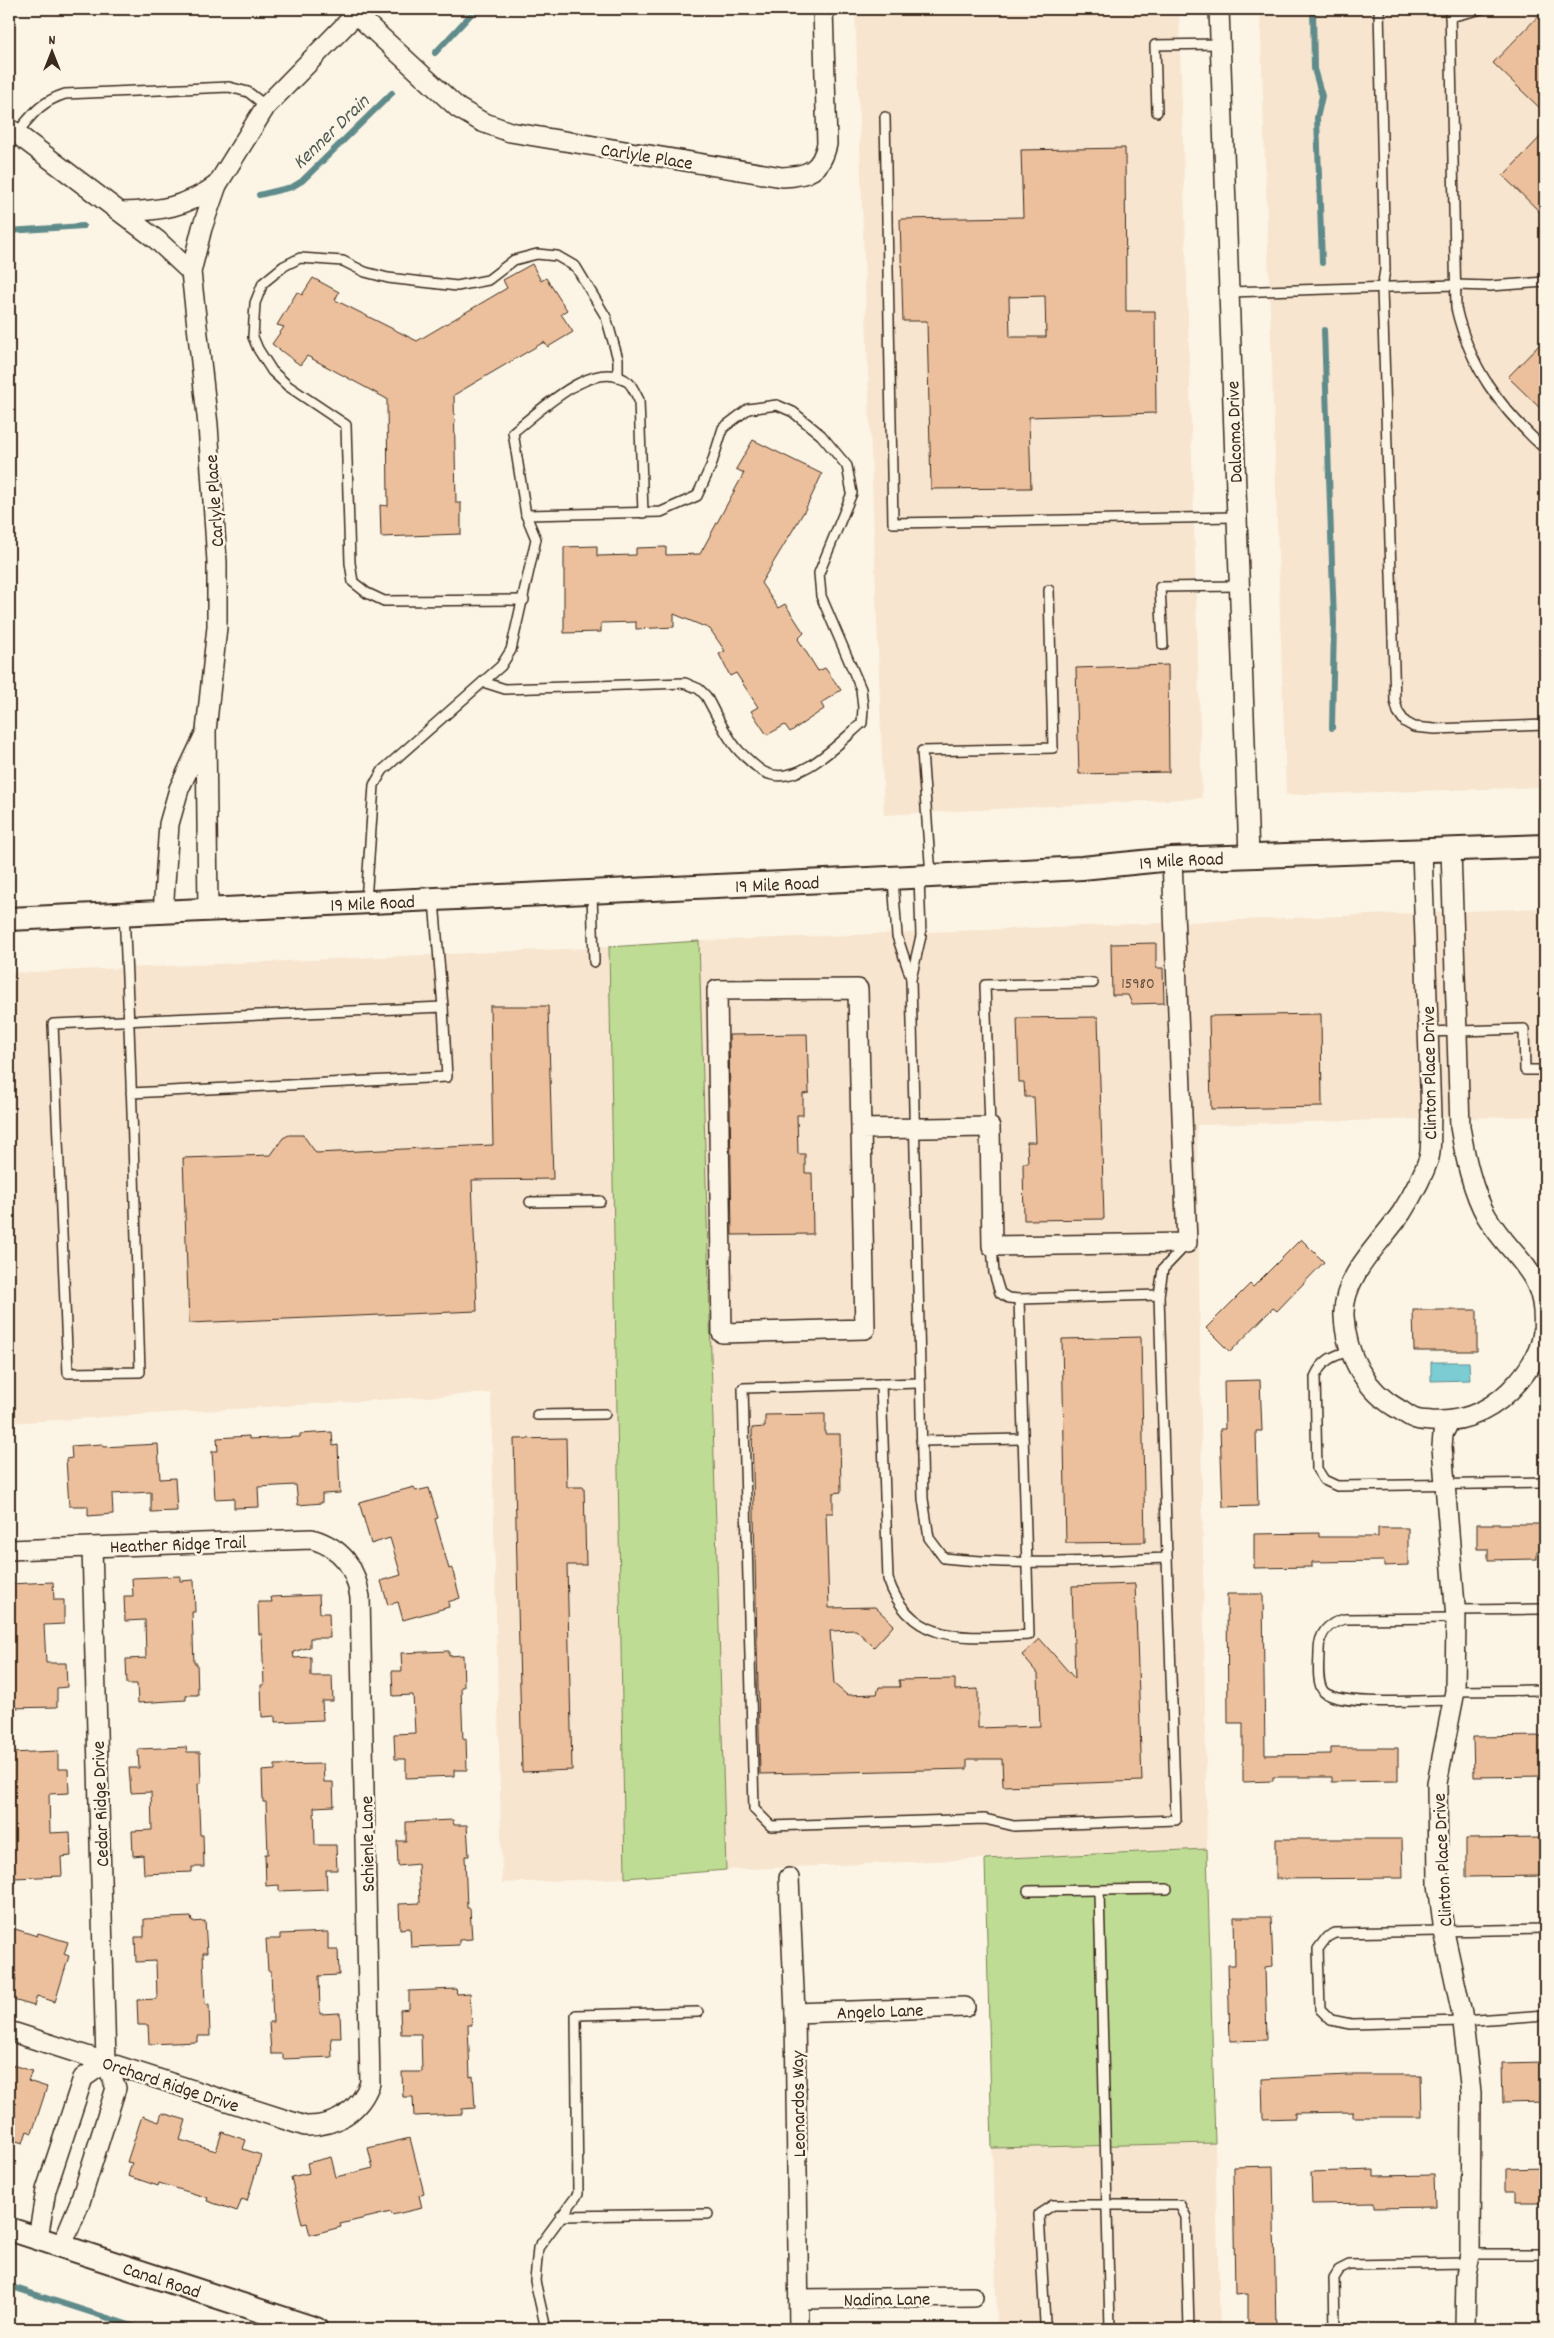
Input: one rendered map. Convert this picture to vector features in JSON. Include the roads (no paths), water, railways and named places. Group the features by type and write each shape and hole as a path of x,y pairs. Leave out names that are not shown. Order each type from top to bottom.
{"street":[{"name":"Carlyle Place","path":"208,911 206,731 217,627 217,562 208,425 191,272 202,228 217,185 266,106 358,11 458,108 496,127 510,132 782,177 803,176 814,169 824,158 827,144 823,9"},
{"name":"Dalcoma Drive","path":"1219,9 1249,856"},
{"path":"12,131 157,240 191,272"},
{"name":"Carlyle Place","path":"121,212 143,212 196,200 217,185"},
{"name":"Carlyle Place","path":"163,912 169,824 179,789 206,731"},
{"name":"19 Mile Road","path":"9,920 893,878 1082,868 1172,859 1545,846"},
{"name":"Clinton Place Drive","path":"1422,850 1431,1116 1429,1156 1402,1211 1359,1268 1347,1295 1344,1315 1350,1350 1364,1379 1392,1406 1416,1420 1449,1422 1473,1416 1510,1392 1526,1372 1538,1352 1543,1334 1544,1317 1542,1297 1536,1279 1487,1217 1477,1196 1464,1151 1460,1127 1451,850"},
{"path":"861,1129 990,1127 992,1246 1187,1244 1172,859"},
{"path":"858,989 861,1129 865,1329 722,1333 716,990 858,989"},
{"name":"Clinton Place Drive","path":"1449,1422 1443,1434 1442,1447 1456,1614 1454,1696 1440,1765 1436,1798 1438,1884 1444,1932 1462,2021 1471,2093 1469,2258 1465,2329"},
{"name":"Heather Ridge Trail","path":"9,1550 312,1538 326,1543 342,1554"},
{"name":"Cedar Ridge Drive","path":"62,2245 80,2202 116,2088 106,2062 92,1546"},
{"name":"Schienle Lane","path":"334,2122 351,2112 362,2100 370,2083 372,2072 360,1597 353,1570 342,1554"},
{"name":"Leonardos Way","path":"789,1878 795,2013 799,2329"},
{"name":"Angelo Lane","path":"795,2013 964,2007"},
{"name":"Orchard Ridge Drive","path":"9,2031 294,2123 316,2126 334,2122"},
{"path":"38,2238 46,2190 83,2078 106,2062"},
{"name":"Canal Road","path":"9,2229 316,2329"},
{"name":"Nadina Lane","path":"800,2299 973,2297"}],"lane":[{"path":"1379,9 1385,270 1382,288 1393,688 1398,712 1405,722 1414,727 1426,729 1545,725"},
{"path":"1482,9 1450,13 1454,285 1462,331 1472,358 1488,385 1507,411 1545,449"},
{"path":"1157,112 1155,46 1220,44"},
{"path":"12,131 48,100 65,94 229,87 248,92 266,106"},
{"path":"885,117 894,523 1236,517"},
{"path":"524,600 384,601 367,593 353,582 350,563 346,426 288,386 272,371 258,348 253,336 252,322 255,303 263,283 284,266 300,258 343,261 364,272 388,278 457,286 488,280 514,260 537,254 557,256 576,267 606,317 618,359 618,377"},
{"path":"1228,292 1454,285 1490,286 1545,282"},
{"path":"366,904 374,785 383,770 501,666 511,650 524,600 536,539 526,516 512,432 567,390 597,375 612,375 629,383 639,400 643,513"},
{"path":"483,682 505,689 685,684 699,689 706,696 739,751 764,772 781,776 800,772 831,750 862,723 861,689 821,596 819,573 852,493 847,466 821,434 794,412 777,405 748,410 723,428 711,466 697,496 661,512 526,516"},
{"path":"1163,645 1160,587 1238,586"},
{"path":"1050,590 1053,748 922,751 925,876 921,936 911,978 923,1499 929,1538 944,1558 979,1562 1167,1558"},
{"path":"893,878 898,936 911,978"},
{"path":"592,893 594,962"},
{"path":"131,1093 447,1077 434,901"},
{"path":"124,914 128,1020 131,1093 140,1372 68,1373 53,1024 128,1020 442,1006"},
{"path":"990,1127 985,986 1093,983"},
{"path":"1428,1032 1524,1029 1524,1070 1545,1070"},
{"path":"530,1202 600,1201"},
{"path":"920,1383 742,1388 754,1809 771,1826 985,1819 1014,1826 1176,1820 1159,1295 1163,1268 1187,1244"},
{"path":"992,1246 994,1273 1000,1293 1008,1298 1159,1295"},
{"path":"881,1384 888,1579 893,1593 901,1606 917,1622 934,1632 955,1636 1029,1635 1019,1299"},
{"path":"1350,1350 1329,1358 1319,1367 1315,1377 1317,1469 1324,1480 1337,1486 1545,1483"},
{"path":"537,1415 605,1414"},
{"path":"921,1441 1022,1439"},
{"path":"1545,1609 1345,1619 1328,1626 1322,1632 1319,1640 1320,1683 1323,1691 1350,1701 1545,1690"},
{"path":"1028,1891 1099,1892 1167,1889"},
{"path":"1099,1892 1110,2329"},
{"path":"1545,1929 1335,1933 1328,1937 1318,1949 1320,2009 1331,2020 1351,2024 1462,2021 1545,2014"},
{"path":"546,2329 535,2281 538,2248 578,2194 576,2015 698,2012"},
{"path":"1049,2329 1045,2323 1039,2214 1053,2205 1180,2205 1186,2216 1189,2329"},
{"path":"560,2216 708,2214"},
{"path":"1335,2329 1334,2278 1339,2270 1350,2265 1545,2254"}],"water":[{"path":"1431,1362 1469,1362 1470,1380 1431,1381"}],"waterway":[{"name":"Kenner Drain","path":"435,53 476,9"},
{"path":"1313,9 1314,69 1322,96 1317,118 1322,263"},
{"name":"Kenner Drain","path":"259,195 292,187 302,181 392,93"},
{"name":"Kenner Drain","path":"9,231 83,226"},
{"path":"1324,330 1334,622 1332,728"},
{"path":"9,2286 142,2329"}]}
